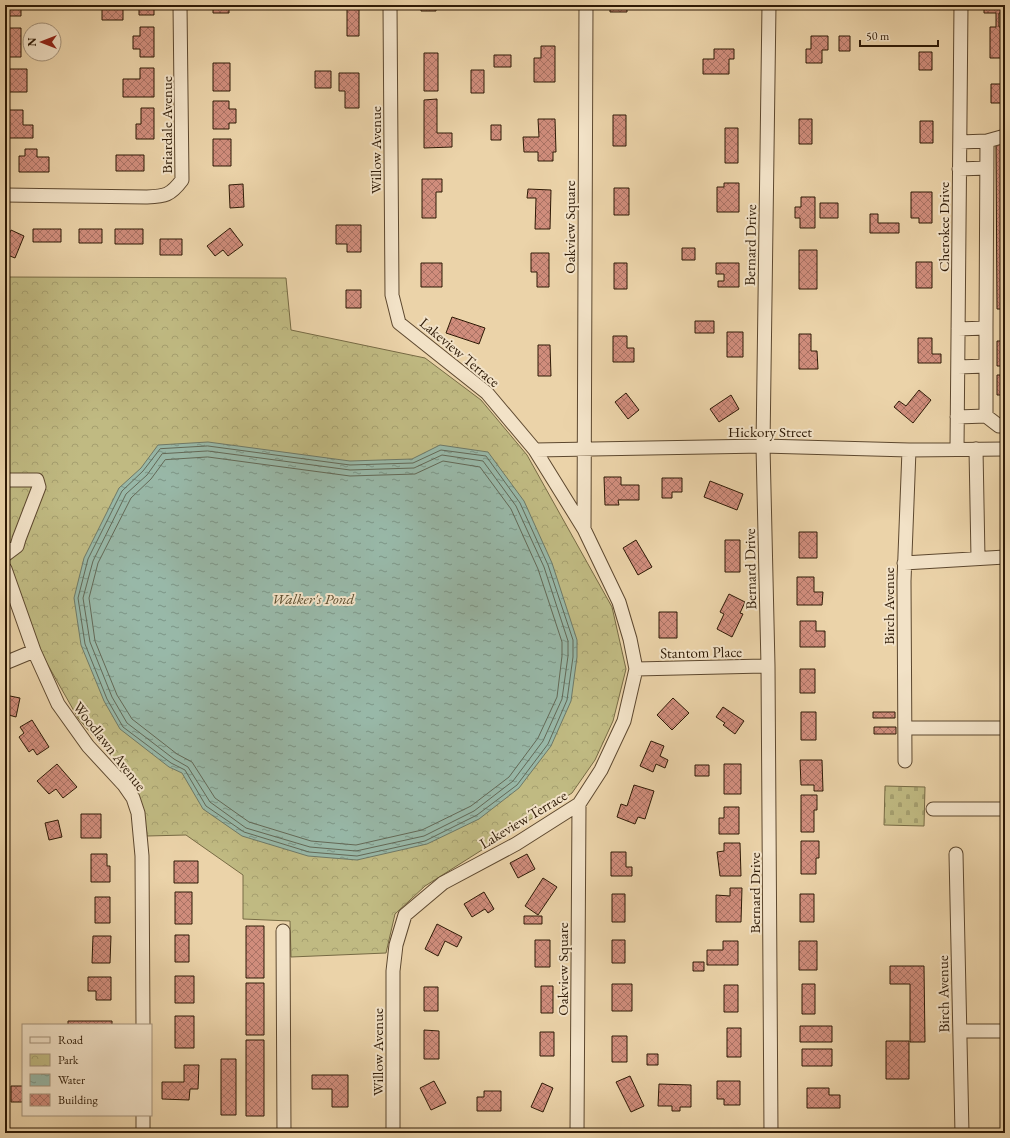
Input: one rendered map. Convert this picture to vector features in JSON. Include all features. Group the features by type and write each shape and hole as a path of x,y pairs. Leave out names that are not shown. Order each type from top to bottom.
{"street":[{"name":"Briardale Avenue","path":"5,195 146,197 164,196 174,192 182,180 180,5"},
{"name":"Willow Avenue","path":"390,5 392,295"},
{"name":"Oakview Square","path":"585,449 586,5"},
{"name":"Bernard Drive","path":"769,5 763,446 768,666 772,1133"},
{"name":"Cherokee Drive","path":"957,449 961,5"},
{"path":"960,142 987,141 1005,136"},
{"path":"986,416 987,141"},
{"path":"960,169 987,168"},
{"name":"Lakeview Terrace","path":"392,295 399,323 487,393 535,450 584,529 619,602 630,640 636,669 624,721 601,770 579,804 516,844 443,883 405,916 396,945 393,971"},
{"path":"958,329 986,328"},
{"path":"958,367 986,366"},
{"path":"957,417 986,416 999,426 1005,426"},
{"name":"Hickory Street","path":"535,450 763,446 909,450 1005,449"},
{"name":"Lakeview Terrace","path":"584,529 585,449"},
{"path":"976,449 978,558"},
{"name":"Birch Avenue","path":"905,761 904,562 909,450"},
{"path":"5,480 37,480 39,487 17,546 5,555"},
{"path":"904,562 1005,556"},
{"name":"Woodlawn Avenue","path":"5,569 34,651 58,704 88,746 124,785 133,798 138,813 142,833 143,1024"},
{"path":"5,663 34,651"},
{"name":"Stantom Place","path":"636,669 768,666"},
{"path":"905,728 1005,728"},
{"name":"Oakview Square","path":"577,1133 579,804"},
{"path":"933,809 1005,809"},
{"name":"Birch Avenue","path":"956,854 962,1133"},
{"path":"283,931 284,1133"},
{"name":"Willow Avenue","path":"393,971 393,1133"},
{"path":"960,1031 1005,1031"},
{"path":"143,1116 143,1133"}],"green space":[{"name":"Walker's Pond","path":"5,277 286,278 291,330 425,358 481,400 527,455 612,607 626,669 613,721 595,760 572,793 425,886 395,914 386,953 291,957 290,921 243,919 243,875 186,835 147,836 143,808 134,784 78,718 36,644 5,554"},
{"path":"885,786 925,787 924,826 884,825"}],"water":[{"path":"208,442 350,461 412,459 440,445 488,452 524,501 552,563 577,640 577,657 571,701 551,746 519,788 479,819 427,844 357,860 308,856 242,836 203,809 182,773 169,767 120,729 104,701 81,645 74,598 84,558 119,488 141,468 158,445"}],"building":[{"path":"7,5 21,5 21,16 7,16"},
{"path":"102,5 123,5 123,20 102,20"},
{"path":"139,5 154,5 154,15 139,15"},
{"path":"213,5 229,5 229,13 213,13"},
{"path":"421,5 436,5 436,11 421,11"},
{"path":"610,5 627,5 627,12 610,12"},
{"path":"800,5 814,5 814,9 800,9"},
{"path":"984,5 1005,5 1005,13 999,13 999,27 1005,27 1005,58 990,58 990,27 996,27 996,13 984,13"},
{"path":"347,9 359,9 359,36 347,36"},
{"path":"140,27 154,27 154,57 140,57 140,49 133,49 133,36 140,36"},
{"path":"6,28 21,28 21,57 6,57"},
{"path":"811,36 828,36 828,50 822,50 822,63 806,63 806,49 811,49"},
{"path":"839,36 850,36 850,51 839,51"},
{"path":"541,46 555,46 555,82 534,82 534,58 541,58"},
{"path":"714,49 734,49 734,59 729,59 729,74 703,74 703,59 714,59"},
{"path":"919,52 932,52 932,70 919,70"},
{"path":"424,53 438,53 438,91 424,91"},
{"path":"494,55 511,55 511,67 494,67"},
{"path":"213,63 230,63 230,91 213,91"},
{"path":"140,68 154,68 154,97 123,97 123,79 140,79"},
{"path":"7,69 27,69 27,92 7,92"},
{"path":"471,70 484,70 484,93 471,93"},
{"path":"315,71 331,71 331,88 315,88"},
{"path":"339,73 359,73 359,108 345,108 345,91 339,91"},
{"path":"991,84 1003,84 1003,103 991,103"},
{"path":"437,99 437,133 452,133 452,147 424,148 424,100"},
{"path":"213,101 229,101 229,109 236,109 236,123 229,123 229,129 213,129"},
{"path":"141,108 154,108 154,139 136,139 136,124 141,124"},
{"path":"8,110 23,110 23,125 33,125 33,138 8,138"},
{"path":"613,115 626,115 626,146 613,146"},
{"path":"538,119 555,119 556,152 553,152 553,161 538,161 538,152 524,152 523,137 539,137"},
{"path":"799,119 812,119 812,144 799,144"},
{"path":"920,121 933,121 933,143 920,143"},
{"path":"491,125 501,125 501,140 491,140"},
{"path":"725,128 738,128 738,163 725,163"},
{"path":"213,139 231,139 231,166 213,166"},
{"path":"996,144 1005,144 1005,309 997,309"},
{"path":"25,149 37,149 37,157 49,157 49,172 19,172 19,156 25,156"},
{"path":"116,155 144,155 144,171 116,171"},
{"path":"422,179 442,179 442,192 436,192 436,218 422,218"},
{"path":"724,183 739,183 739,212 717,212 717,187 724,187"},
{"path":"243,184 244,207 230,208 229,185"},
{"path":"614,188 629,188 629,215 614,215"},
{"path":"528,189 551,190 550,229 535,229 536,198 527,198"},
{"path":"911,192 932,192 932,223 919,223 919,218 911,218"},
{"path":"801,197 815,197 815,228 800,228 800,218 795,218 795,207 801,207"},
{"path":"820,203 838,203 838,218 820,218"},
{"path":"870,214 878,214 878,223 899,223 899,233 870,233"},
{"path":"336,225 361,225 361,252 347,252 347,244 336,244"},
{"path":"230,228 243,245 228,256 223,250 215,256 207,246"},
{"path":"33,229 61,229 61,242 33,242"},
{"path":"79,229 102,229 102,243 79,243"},
{"path":"115,229 143,229 143,244 115,244"},
{"path":"11,230 24,236 15,258 5,254 5,245"},
{"path":"160,239 182,239 182,255 160,255"},
{"path":"682,248 695,248 695,260 682,260"},
{"path":"799,250 817,250 817,289 799,289"},
{"path":"531,253 549,253 549,287 537,287 537,272 531,272"},
{"path":"916,262 932,262 932,288 916,288"},
{"path":"421,263 442,263 442,287 421,287"},
{"path":"614,263 627,263 627,289 614,289"},
{"path":"716,263 739,263 739,287 718,287 718,281 724,281 724,274 716,274"},
{"path":"346,290 361,290 361,308 346,308"},
{"path":"452,317 485,328 479,344 446,333"},
{"path":"695,321 714,321 714,333 695,333"},
{"path":"727,332 743,332 743,357 727,357"},
{"path":"799,334 811,334 811,351 817,351 818,369 799,369"},
{"path":"613,336 627,336 627,348 634,348 634,362 613,362"},
{"path":"918,338 932,338 932,354 941,354 941,363 918,363"},
{"path":"997,341 1005,341 1005,366 997,366"},
{"path":"538,345 550,345 551,376 538,376"},
{"path":"997,375 1005,375 1005,395 997,395"},
{"path":"919,390 931,400 913,423 894,407 899,401 906,406"},
{"path":"626,393 639,410 628,419 615,402"},
{"path":"731,395 739,409 719,422 710,409"},
{"path":"604,477 621,477 621,485 639,485 639,500 618,500 619,505 605,505"},
{"path":"662,478 682,478 682,492 672,492 672,498 662,498"},
{"path":"710,481 743,494 737,510 704,497"},
{"path":"799,532 817,532 817,558 799,558"},
{"path":"636,540 652,567 638,575 623,548"},
{"path":"725,540 740,540 740,572 725,572"},
{"path":"797,577 814,577 814,592 823,592 822,605 797,605"},
{"path":"729,594 745,602 740,613 743,614 732,637 717,629 724,614 720,612"},
{"path":"659,612 677,612 677,638 659,638"},
{"path":"800,621 816,621 816,631 825,631 825,647 800,647"},
{"path":"800,669 815,669 815,693 800,693"},
{"path":"5,695 20,698 16,717 5,714"},
{"path":"673,698 689,713 672,730 657,715"},
{"path":"723,707 744,721 735,734 723,725 725,723 716,717"},
{"path":"801,712 816,712 816,740 801,740"},
{"path":"873,712 895,712 895,718 873,718"},
{"path":"32,720 49,747 37,755 33,749 29,752 19,737 24,733 20,727"},
{"path":"874,727 896,727 896,734 874,734"},
{"path":"651,741 664,746 660,756 668,760 665,768 656,764 653,772 640,766"},
{"path":"800,760 822,760 823,791 814,791 814,785 801,785"},
{"path":"57,764 77,787 63,798 56,789 49,794 37,781"},
{"path":"724,764 741,764 741,794 724,794"},
{"path":"695,765 709,765 709,776 695,776"},
{"path":"634,785 654,791 645,819 638,817 635,824 617,817 621,804 627,806"},
{"path":"801,795 817,795 817,810 814,810 814,832 801,832"},
{"path":"724,807 739,807 739,834 719,834 719,818 724,818"},
{"path":"81,814 101,814 101,838 81,838"},
{"path":"58,820 62,837 49,840 45,823"},
{"path":"801,841 819,841 819,858 816,858 816,874 801,874"},
{"path":"724,843 740,843 741,876 720,876 717,852 724,851"},
{"path":"611,852 626,852 626,867 632,867 632,876 611,876"},
{"path":"91,854 107,854 107,866 110,866 110,882 91,882"},
{"path":"527,854 535,869 518,878 510,863"},
{"path":"174,861 198,861 198,883 174,883"},
{"path":"543,878 557,887 538,915 525,906"},
{"path":"730,888 742,888 741,922 716,922 716,895 730,896"},
{"path":"175,892 192,892 192,924 175,924"},
{"path":"484,892 494,909 488,913 485,909 472,917 464,904"},
{"path":"612,894 625,894 625,922 612,922"},
{"path":"800,894 814,894 814,922 800,922"},
{"path":"95,897 110,897 110,923 95,923"},
{"path":"524,916 542,916 542,924 524,924"},
{"path":"437,924 462,937 457,947 445,941 438,956 425,949"},
{"path":"246,926 264,926 264,978 246,978"},
{"path":"175,935 189,935 189,962 175,962"},
{"path":"93,936 111,936 110,963 92,963"},
{"path":"535,940 550,940 550,967 535,967"},
{"path":"612,940 625,940 625,963 612,963"},
{"path":"723,941 738,941 738,965 707,965 707,950 723,950"},
{"path":"799,941 817,941 817,970 799,970"},
{"path":"693,962 704,962 704,971 693,971"},
{"path":"5,966 9,966 9,987 5,987"},
{"path":"890,966 924,966 925,1042 910,1042 910,984 890,984"},
{"path":"175,976 194,976 194,1003 175,1003"},
{"path":"88,977 111,977 111,1000 96,1000 96,991 88,991"},
{"path":"246,983 264,983 264,1035 246,1035"},
{"path":"612,984 632,984 632,1011 612,1011"},
{"path":"802,984 815,984 815,1014 802,1014"},
{"path":"724,985 738,985 738,1012 724,1012"},
{"path":"541,986 553,986 553,1013 541,1013"},
{"path":"424,987 438,987 438,1011 424,1011"},
{"path":"175,1016 194,1016 194,1048 175,1048"},
{"path":"68,1021 112,1021 112,1024 68,1024"},
{"path":"800,1026 832,1026 832,1042 800,1042"},
{"path":"727,1028 741,1028 741,1057 727,1057"},
{"path":"424,1030 439,1031 439,1059 424,1059"},
{"path":"540,1032 554,1032 554,1056 540,1056"},
{"path":"612,1036 627,1036 627,1062 612,1062"},
{"path":"246,1040 264,1040 264,1116 246,1116"},
{"path":"886,1041 909,1041 909,1079 886,1079"},
{"path":"802,1049 832,1049 832,1066 802,1066"},
{"path":"647,1054 658,1054 658,1065 647,1065"},
{"path":"221,1059 236,1059 236,1115 221,1115"},
{"path":"184,1065 199,1065 198,1089 190,1089 189,1100 162,1099 162,1082 184,1082"},
{"path":"6,1070 6,1105 5,1105"},
{"path":"312,1075 348,1075 348,1107 332,1107 332,1089 312,1089"},
{"path":"630,1076 644,1106 631,1112 616,1082"},
{"path":"434,1081 446,1103 431,1110 420,1088"},
{"path":"717,1081 740,1081 740,1105 724,1105 724,1099 717,1099"},
{"path":"542,1083 553,1088 543,1112 531,1107"},
{"path":"659,1084 691,1085 691,1107 680,1107 680,1111 672,1111 672,1106 658,1106"},
{"path":"11,1086 22,1086 22,1102 11,1102"},
{"path":"807,1088 829,1088 829,1095 840,1095 840,1108 807,1108"},
{"path":"484,1091 501,1091 501,1111 477,1111 477,1097 484,1097"}]}
